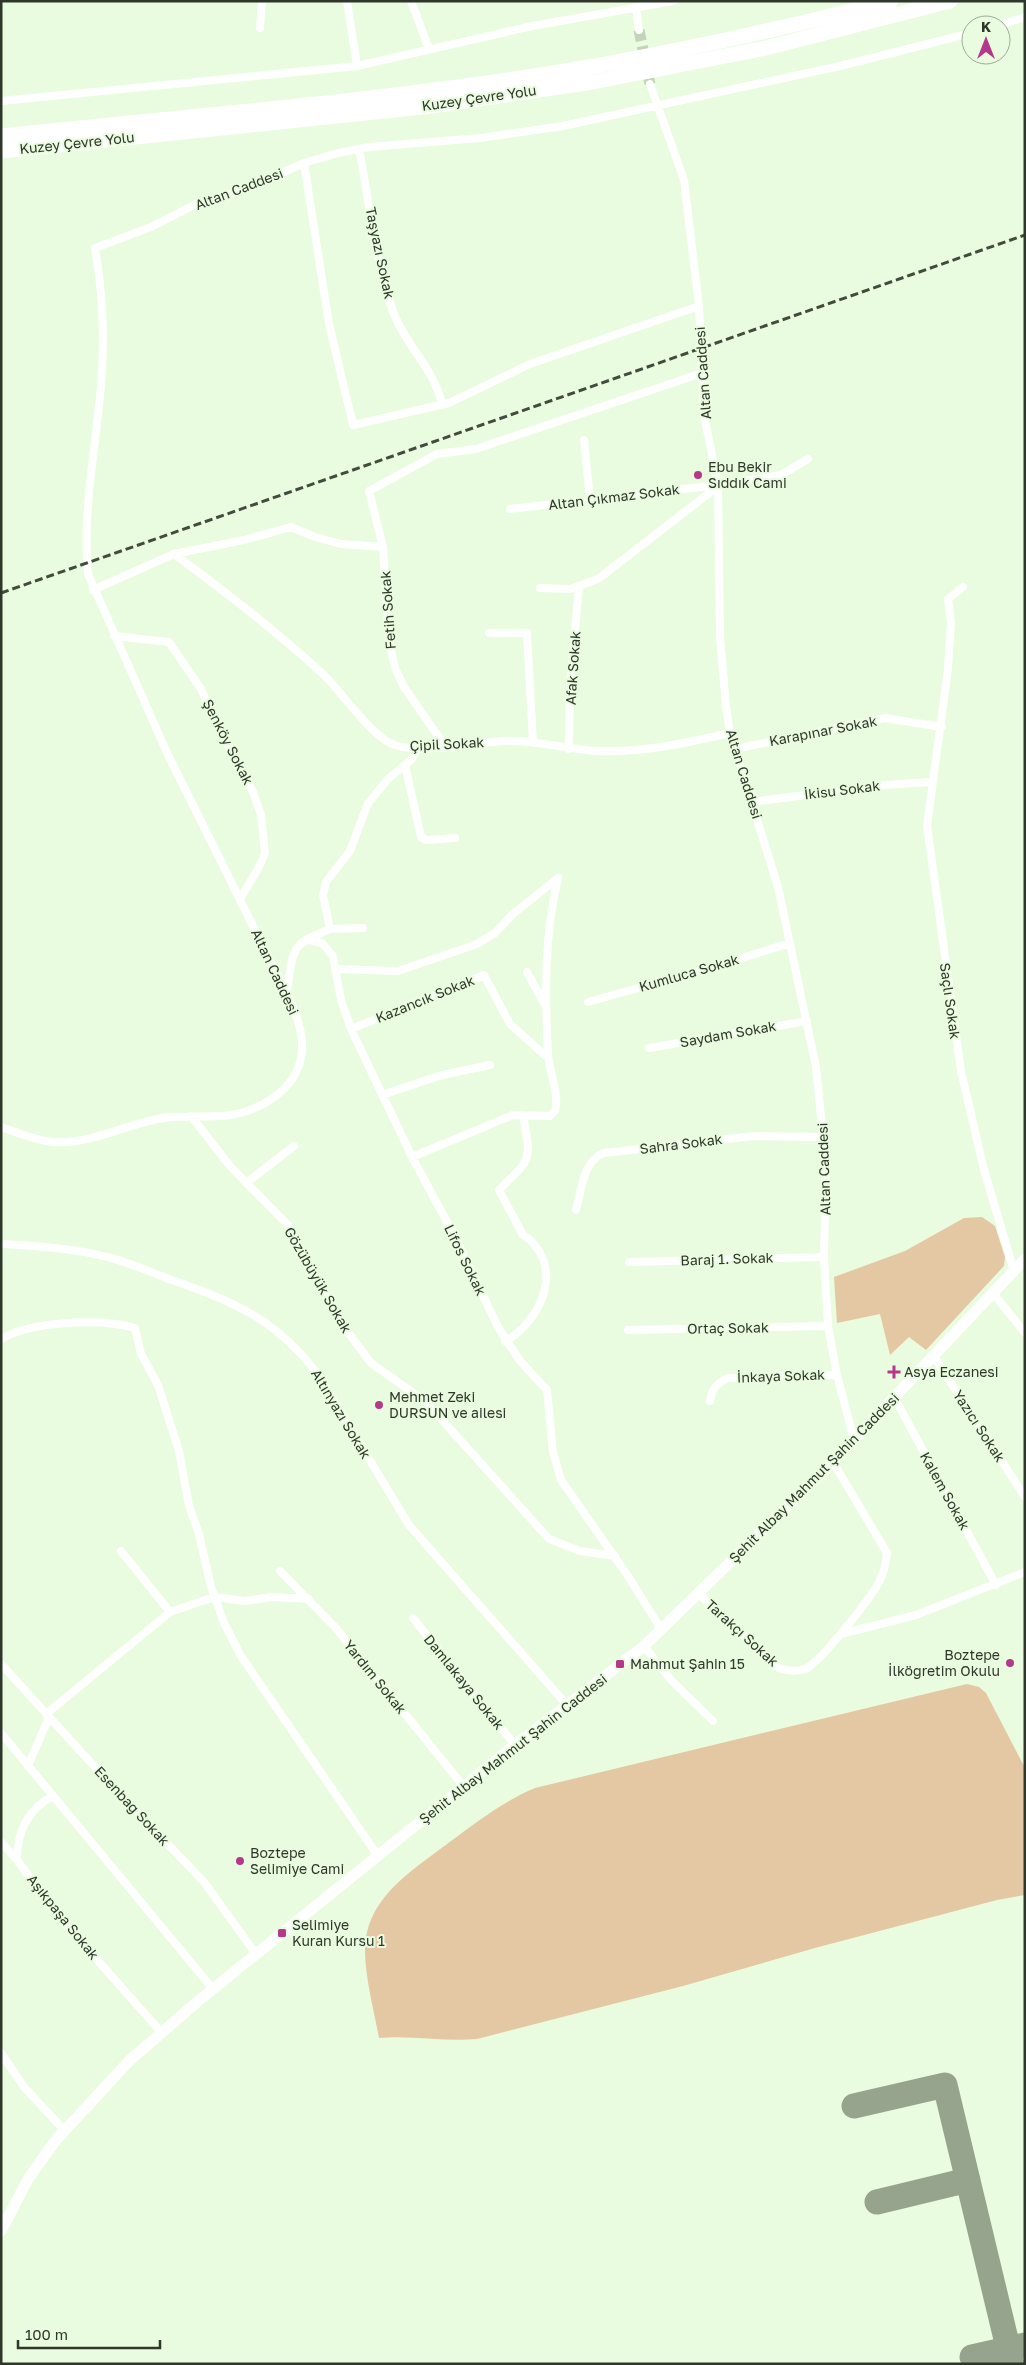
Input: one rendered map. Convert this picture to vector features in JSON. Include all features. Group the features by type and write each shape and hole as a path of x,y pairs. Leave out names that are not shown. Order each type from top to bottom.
{"highway":[{"name":"Kuzey Çevre Yolu","path":"1,136 425,91 566,70 764,33 891,1"},
{"name":"Kuzey Çevre Yolu","path":"1,151 432,106 593,82 766,48 950,1"}],"street":[{"path":"260,28 262,1"},
{"path":"347,1 357,66"},
{"path":"411,1 430,49"},
{"path":"618,1 622,10"},
{"path":"1,101 357,66 532,26 673,1"},
{"path":"636,8 639,30"},
{"path":"1011,21 1025,17"},
{"path":"657,105 840,66 961,36"},
{"name":"Altan Caddesi","path":"650,84 684,180 698,306 704,415 718,485 721,658 730,733 778,887 817,1076 824,1137 826,1198 824,1256 828,1326 837,1375 854,1440"},
{"name":"Altan Caddesi","path":"1,1127 41,1140 66,1142 152,1120 228,1115 258,1107 276,1096 296,1075 302,1055 302,1040 297,1018 287,994 168,755 93,590 88,574 85,544 86,520 102,360 102,288 95,248 151,227 198,203 244,190 304,163 359,149 522,133 593,120 657,105"},
{"name":"Taşyazı Sokak","path":"359,149 375,240 389,298 395,316 414,351 427,366 434,379 442,404"},
{"path":"304,163 329,324 353,425 442,404 530,364 698,306"},
{"name":"Fetih Sokak","path":"445,746 404,688 393,663 389,640 383,548 369,491 437,454 476,450 702,373"},
{"path":"584,440 590,500"},
{"name":"Altan Çıkmaz Sokak","path":"510,509 718,485 781,475 808,459"},
{"path":"540,588 560,590 579,587 606,574 718,485"},
{"path":"93,590 174,554 244,540 291,527 315,537 341,544 383,548"},
{"name":"Çipil Sokak","path":"174,554 236,600 297,651 326,678 382,738 398,746 419,748 505,741 616,751 645,749 730,733"},
{"name":"Afak Sokak","path":"569,748 570,685 579,587"},
{"name":"Saçlı Sokak","path":"963,587 948,599 950,646 942,727 932,782 927,826 955,1039 975,1136 1014,1270"},
{"path":"489,632 527,632 533,743"},
{"name":"Şenköy Sokak","path":"114,636 169,642 202,689 229,748 253,792 261,815 265,847 259,867 240,899"},
{"name":"Karapınar Sokak","path":"735,749 885,718 942,727"},
{"path":"330,929 323,895 326,882 350,851 368,803 388,778 406,765 419,748"},
{"path":"406,765 420,837 426,840 455,838"},
{"name":"İkisu Sokak","path":"751,802 884,785 932,782"},
{"path":"336,969 398,971 477,944 495,933 513,914 558,878 550,918 545,1004 548,1058 556,1097 555,1111 550,1116 513,1115 412,1157"},
{"path":"287,994 294,952 298,945 330,929 363,928"},
{"name":"Lifos Sokak","path":"305,941 314,940 325,946 333,956 341,1000 351,1029 412,1157 454,1235 505,1341 520,1361 547,1390 553,1452 559,1476 615,1556 661,1629"},
{"name":"Kumluca Sokak","path":"588,1002 710,968 790,943"},
{"path":"527,972 545,1004"},
{"name":"Kazancık Sokak","path":"351,1029 484,975 510,1024 548,1058"},
{"name":"Saydam Sokak","path":"648,1048 807,1021"},
{"path":"382,1095 442,1075 490,1065"},
{"path":"505,1341 517,1334 531,1318 544,1292 546,1280 541,1254 530,1238 523,1235 500,1190 527,1160 529,1150 523,1115"},
{"name":"Gözübüyük Sokak","path":"191,1116 230,1166 287,1224 338,1318 371,1363 424,1401 549,1539 580,1551 615,1556"},
{"name":"Sahra Sokak","path":"576,1210 585,1174 595,1157 604,1153 753,1136 824,1137"},
{"path":"246,1183 294,1146"},
{"name":"Altınyazı Sokak","path":"1,1244 47,1247 107,1257 232,1302 256,1315 281,1334 303,1356 319,1376 409,1525 567,1705"},
{"name":"Baraj 1. Sokak","path":"629,1262 824,1256"},
{"name":"Şehit Albay Mahmut Şahin Caddesi","path":"1,2230 28,2179 64,2130 114,2075 161,2032 256,1954 515,1745 644,1646 833,1462 1025,1259"},
{"path":"994,1293 1025,1333"},
{"path":"1,1339 16,1333 40,1328 90,1321 113,1323 135,1328 141,1354 158,1385 180,1451 189,1506 199,1534 214,1597 224,1622 241,1656 378,1856"},
{"name":"Ortaç Sokak","path":"628,1330 828,1326"},
{"name":"Yazıcı Sokak","path":"933,1356 1025,1497"},
{"name":"İnkaya Sokak","path":"710,1401 712,1390 717,1384 728,1378 837,1375"},
{"name":"Kalem Sokak","path":"894,1397 996,1585"},
{"name":"Tarakçı Sokak","path":"698,1594 774,1665 783,1670 799,1671 809,1667 854,1618 875,1589 884,1572 887,1553 833,1462"},
{"path":"121,1551 170,1612"},
{"name":"Yardım Sokak","path":"280,1571 334,1627 464,1787"},
{"path":"839,1634 916,1615 1025,1572"},
{"path":"28,1766 48,1715 170,1612 214,1597 246,1601 279,1597 309,1599"},
{"name":"Damlakaya Sokak","path":"413,1618 515,1745"},
{"path":"644,1646 672,1680 713,1721"},
{"name":"Esenbağ Sokak","path":"1,1664 113,1787 204,1882 256,1954"},
{"path":"1,1733 128,1884 213,1989"},
{"path":"17,1860 19,1839 27,1819 38,1806 53,1796"},
{"name":"Aşıkpaşa Sokak","path":"1,1842 17,1860 60,1918 161,2032"},
{"path":"1,2053 30,2094 64,2130"}],"shaded area":[{"path":"982,1217 995,1226 1005,1257 1004,1266 926,1350 909,1337 890,1355 880,1314 837,1323 834,1277 905,1251 964,1218"},
{"path":"967,1684 979,1687 986,1693 1025,1768 1025,1895 997,1900 815,1948 683,1986 477,2039 379,2038 368,1985 365,1956 365,1943 372,1917 390,1891 413,1869 502,1805 535,1788"}],"taxiway":[{"path":"854,2106 945,2085 1012,2364"},
{"path":"877,2202 968,2180"},
{"path":"972,2357 1025,2345"}],"tunnel":[{"path":"639,30 650,84"}],"railway":[{"path":"1,593 1025,235"}],"place":[{"name":"Ebu Bekir Sıddık Cami","path":"698,475"},
{"name":"Asya Eczanesi","path":"894,1372"},
{"name":"Mehmet Zeki DURSUN ve ailesi","path":"379,1405"},
{"name":"Boztepe İlköğretim Okulu","path":"1010,1663"},
{"name":"Mahmut Şahin 15","path":"620,1664"},
{"name":"Boztepe Selimiye Cami","path":"240,1861"},
{"name":"Selimiye Kuran Kursu 1","path":"282,1933"}]}
